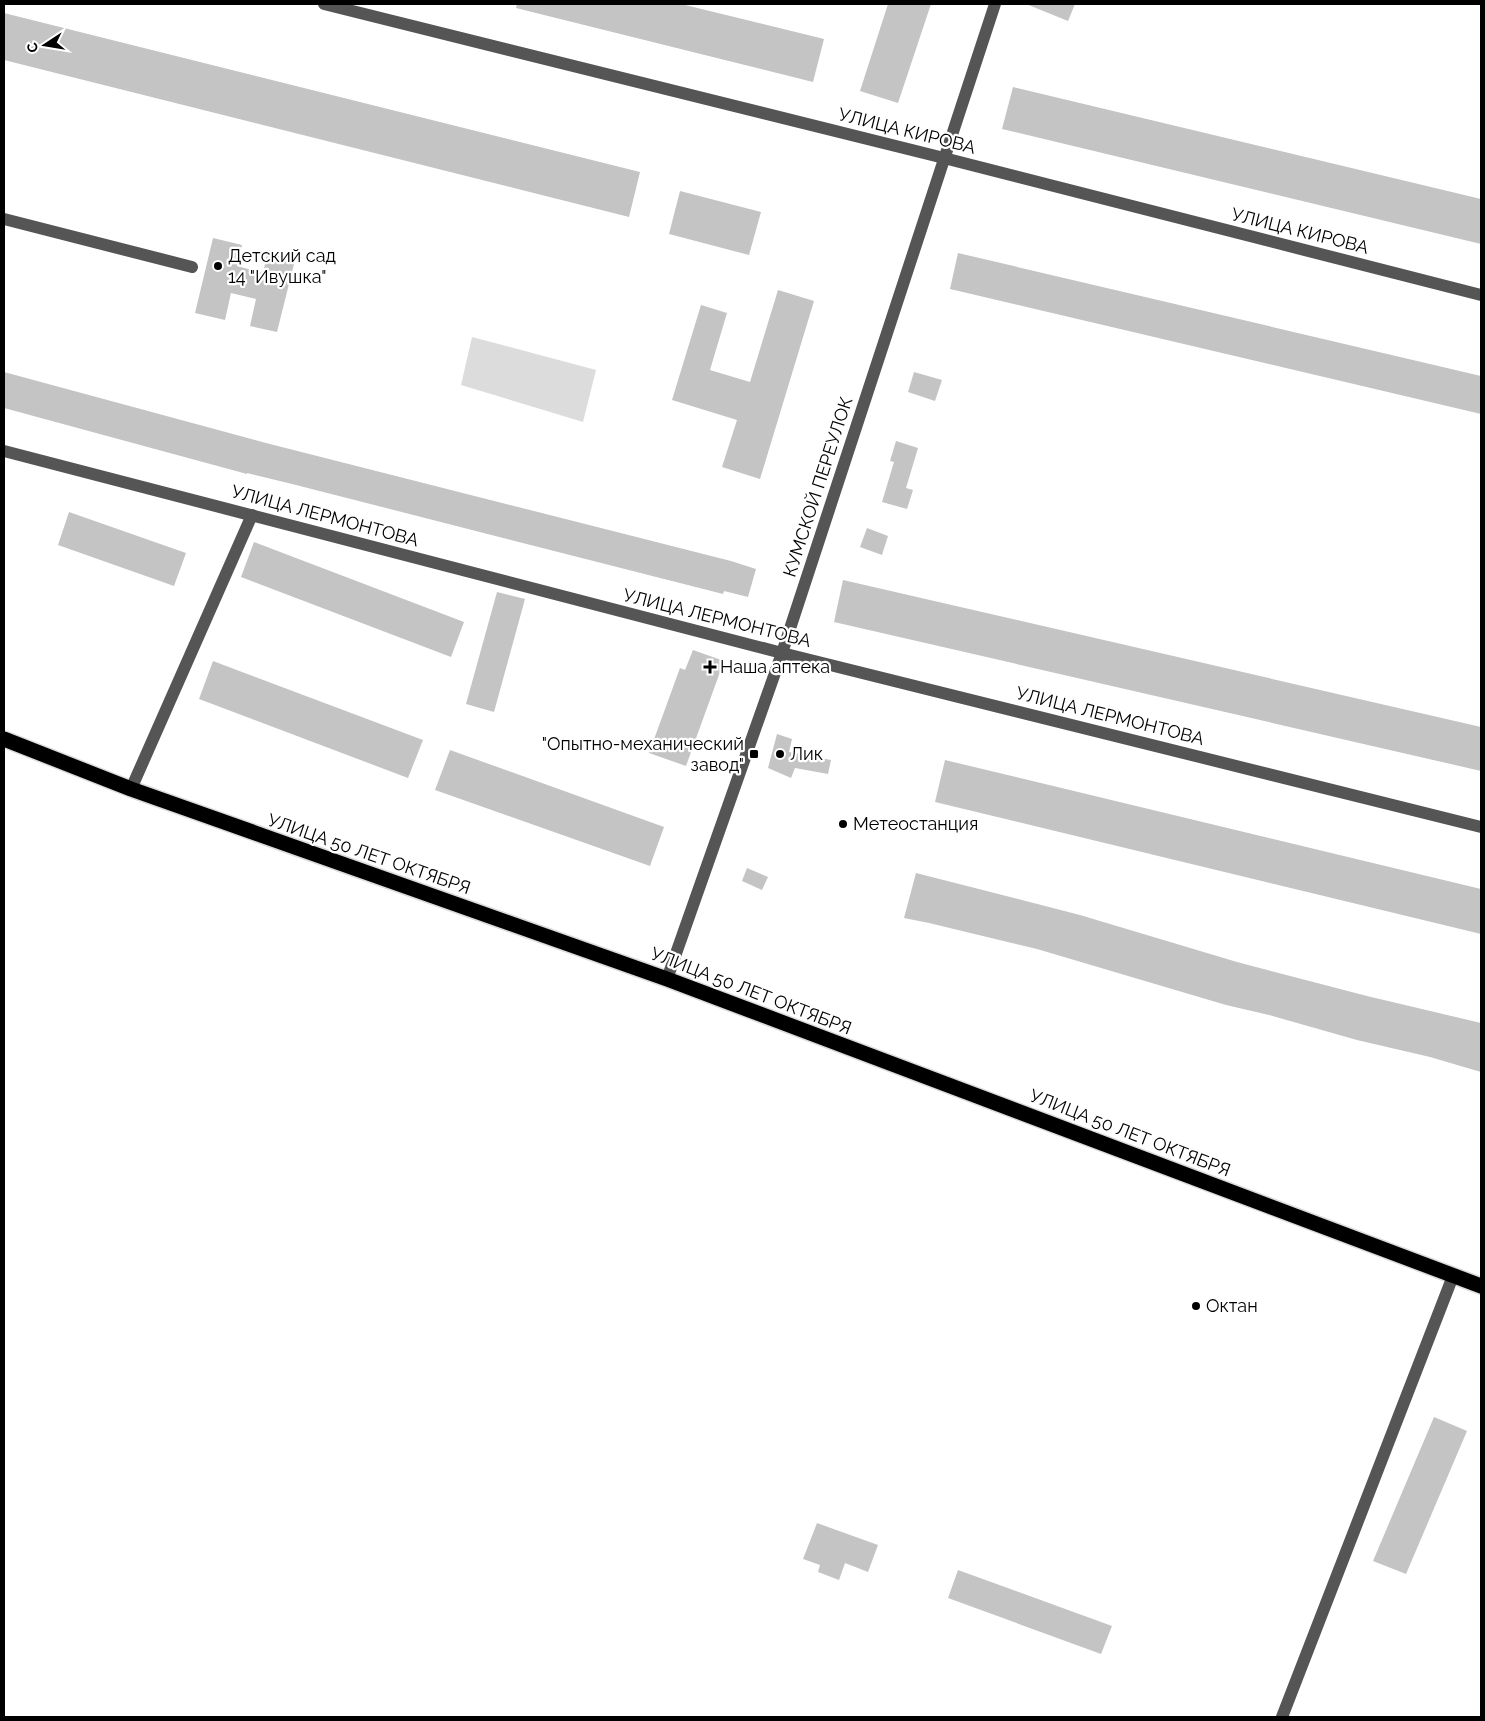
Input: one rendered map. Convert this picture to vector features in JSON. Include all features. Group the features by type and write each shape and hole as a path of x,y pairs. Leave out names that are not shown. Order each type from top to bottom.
{"highway":[{"name":"УЛИЦА 50 ЛЕТ ОКТЯБРЯ","path":"4,739 130,789 667,979 1481,1286"}],"street":[{"name":"УЛИЦА КИРОВА","path":"324,4 944,158 1481,295"},
{"name":"КУМСКОЙ ПЕРЕУЛОК","path":"667,979 782,653 995,4"},
{"path":"4,219 192,267"},
{"name":"УЛИЦА ЛЕРМОНТОВА","path":"4,451 782,653 1481,827"},
{"path":"130,789 252,515"},
{"path":"1282,1717 1453,1276"}],"shaded area":[{"path":"472,337 596,370 583,422 461,385"}],"building":[{"path":"517,4 681,4 824,39 813,82 516,8"},
{"path":"888,4 931,4 898,103 860,91"},
{"path":"1026,4 1075,4 1068,21"},
{"path":"4,13 640,172 629,217 4,60"},
{"path":"1013,87 1481,199 1481,244 1002,129"},
{"path":"680,191 761,212 749,255 669,234"},
{"path":"213,238 242,245 237,266 263,273 268,250 296,256 277,332 250,326 256,299 231,293 225,320 195,313"},
{"path":"958,253 1481,376 1481,414 950,289"},
{"path":"778,290 814,301 760,479 722,467 737,420 672,400 701,305 727,313 710,370 750,382"},
{"path":"4,372 266,443 731,561 756,569 748,597 724,591 723,594 247,474 4,408"},
{"path":"914,372 942,380 935,401 908,392"},
{"path":"896,441 918,448 906,488 913,490 907,509 882,502 894,462 890,461"},
{"path":"69,512 186,553 174,586 58,545"},
{"path":"867,528 888,536 882,555 860,547"},
{"path":"254,542 464,622 451,657 241,577"},
{"path":"843,580 1481,727 1481,771 834,622"},
{"path":"497,592 525,599 494,712 466,704"},
{"path":"693,650 724,661 686,766 649,753 680,668 685,670"},
{"path":"213,661 423,740 408,778 199,699"},
{"path":"777,734 792,739 789,752 831,760 828,774 795,768 791,778 768,768"},
{"path":"450,750 664,827 650,866 435,790"},
{"path":"945,760 1481,889 1481,934 935,802"},
{"path":"747,868 768,877 762,890 742,881"},
{"path":"916,873 1080,915 1237,962 1481,1023 1481,1072 1430,1057 1357,1040 1226,1005 1037,949 904,918"},
{"path":"1434,1417 1467,1431 1406,1574 1373,1561"},
{"path":"817,1523 878,1545 868,1572 845,1563 839,1580 818,1572 820,1565 803,1559"},
{"path":"958,1570 1112,1626 1101,1654 948,1598"}],"place":[{"name":"Детский сад 14 \"Ивушка\"","path":"218,266"},
{"name":"Наша аптека","path":"710,667"},
{"name":"\"Опытно-механический завод\"","path":"754,754"},
{"name":"Лик","path":"780,754"},
{"name":"Метеостанция","path":"843,824"},
{"name":"Октан","path":"1196,1306"}]}
